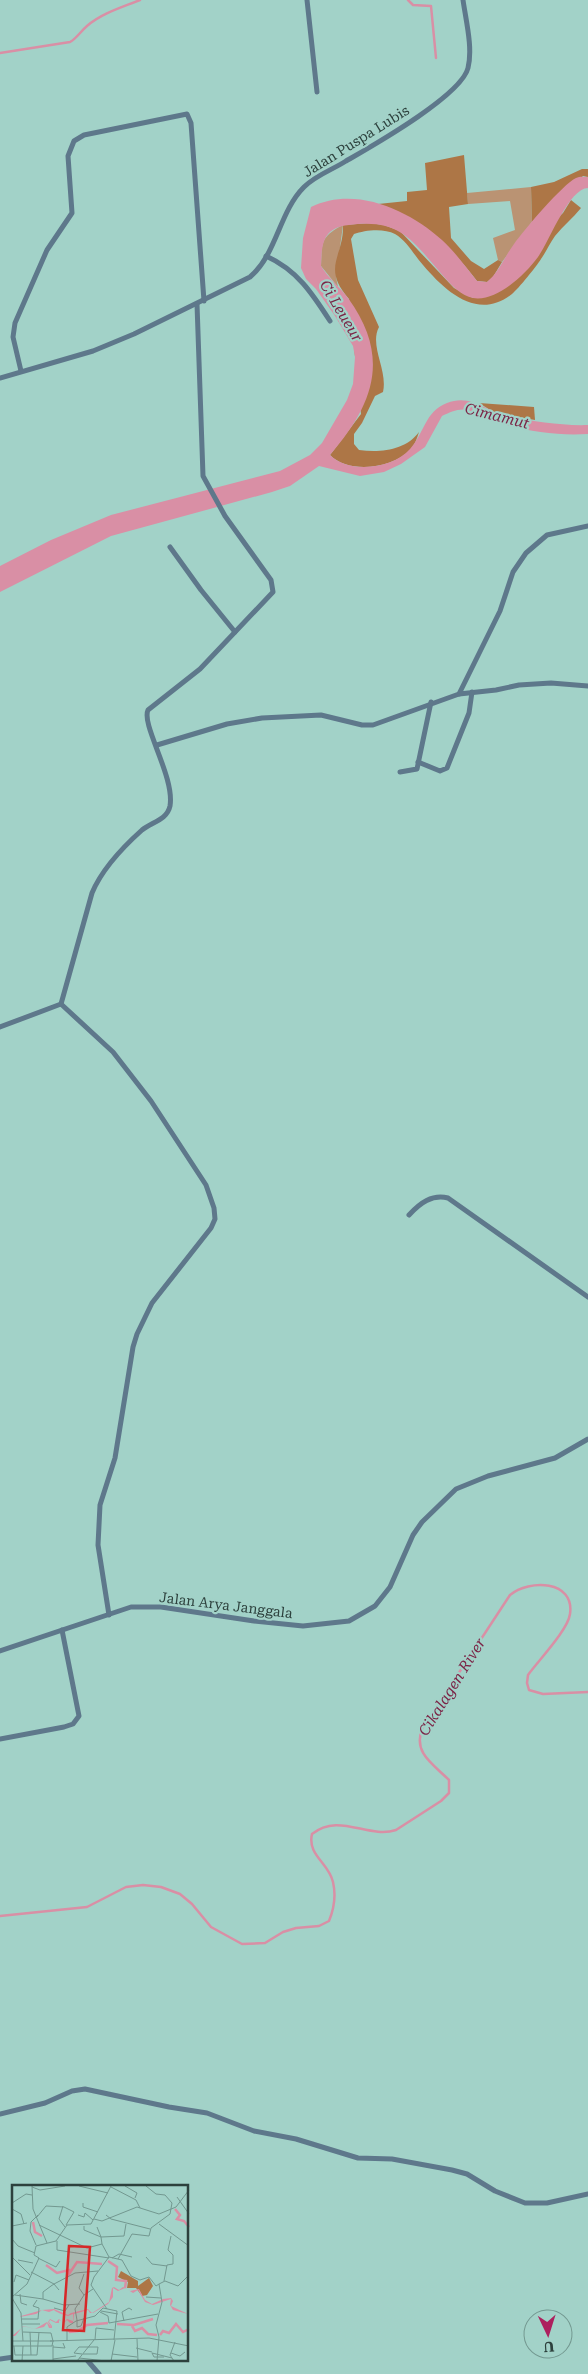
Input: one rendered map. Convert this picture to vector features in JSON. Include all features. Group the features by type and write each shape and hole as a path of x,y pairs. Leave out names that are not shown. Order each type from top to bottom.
{"street":[{"path":"307,0 317,92"},
{"name":"Jalan Puspa Lubis","path":"0,378 93,351 204,301 250,277 258,269 266,256 296,197 304,186 318,176 387,138 421,114 465,76 470,58 463,0"},
{"path":"21,371 13,337 15,323 47,250 72,213 68,156 74,140 84,135 187,114 191,124 204,301"},
{"path":"266,256 289,268 309,291 330,321"},
{"path":"61,1004 92,893 99,877 142,830 162,819 169,810 169,784 147,722 148,710 193,676 272,595 274,589 267,574 225,516 205,482 202,459 200,343 197,304"},
{"path":"459,694 500,611 518,563 534,545 547,535 588,526"},
{"path":"170,547 235,632"},
{"path":"157,746 227,724 262,718 321,716 362,725 373,725 431,702 459,694 528,684 551,683 588,686"},
{"path":"418,762 440,771 446,768 469,713 472,692"},
{"path":"400,772 416,770 431,702"},
{"path":"0,1027 61,1004"},
{"path":"61,1004 113,1052 151,1102 206,1185 215,1211 211,1228 152,1303 136,1334 115,1458 108,1485 100,1505 98,1545 109,1615"},
{"path":"409,1215 433,1197 448,1198 588,1297"},
{"name":"Jalan Arya Janggala","path":"0,1650 131,1607 161,1607 254,1621 303,1626 350,1621 375,1606 390,1587 413,1535 422,1522 456,1489 488,1476 556,1458 588,1439"},
{"path":"0,1739 64,1727 76,1721 79,1710 62,1630"},
{"path":"0,2114 45,2103 72,2091 85,2089 169,2107 207,2112 226,2122 254,2131 296,2140 358,2158 392,2159 452,2170 467,2174 495,2191 524,2203 547,2203 588,2194"},
{"path":"89,2362 99,2374"}],"shaded area":[{"path":"464,155 468,204 449,207 451,238 471,261 484,269 498,260 502,262 493,277 487,282 477,281 445,245 421,225 378,204 407,201 407,192 427,190 425,163"},
{"path":"582,169 588,169 588,177 583,176 532,222 531,187 554,182"},
{"path":"531,187 532,222 502,262 498,260 493,238 515,230 510,201 468,204 467,193"},
{"path":"571,200 581,208 555,236 543,256 519,287 499,302 487,305 463,300 452,293 432,275 407,244 395,234 374,230 354,234 351,239 358,280 379,327 376,342 384,384 383,392 375,396 362,423 354,434 354,444 359,450 376,451 392,449 407,443 419,432 415,444 410,450 402,456 382,465 358,467 338,461 330,455 361,414 349,299 336,278 335,270 343,225 370,223 384,225 400,231 454,288 473,298 563,213"},
{"path":"343,225 336,277 338,287 321,266 322,246 330,233"},
{"path":"479,403 534,407 535,420 495,413"}],"water":[{"path":"588,177 588,188 581,190 567,206 543,250 526,272 509,286 491,296 473,298 461,293 405,235 382,225 349,225 333,230 325,238 323,244 321,266 348,298 361,320 370,340 373,360 372,380 366,398 345,436 330,455 338,461 348,465 370,467 393,461 402,456 415,443 434,411 447,403 464,400 479,404 509,417 538,422 588,425 588,434 564,434 528,430 504,425 468,410 455,411 442,416 425,447 401,464 384,472 360,476 319,466 290,486 111,536 0,592 0,566 51,540 111,515 280,471 310,455 322,443 347,400 353,384 355,357 353,346 335,316 316,289 306,279 301,268 303,238 311,207 328,201 345,199 381,204 398,211 414,219 442,240 477,281 487,282 495,274 519,237 553,198 576,178"}],"waterway":[{"path":"0,53 70,42 99,17 140,0"},
{"path":"408,0 413,5 431,6 436,58"},
{"name":"Cikalagen River","path":"0,1916 87,1907 126,1887 143,1885 161,1887 180,1894 192,1904 211,1927 242,1944 265,1943 283,1932 296,1928 319,1926 329,1921 333,1907 334,1892 331,1875 313,1848 312,1834 322,1828 333,1825 385,1832 396,1830 441,1801 449,1793 449,1780 426,1758 422,1751 420,1745 422,1729 510,1595 528,1586 549,1586 565,1594 570,1603 570,1614 564,1628 528,1675 527,1683 529,1690 543,1694 588,1692"}],"water label":[{"name":"Ci Leueur","path":"341,311"},
{"name":"Cimamut","path":"497,416"}]}
